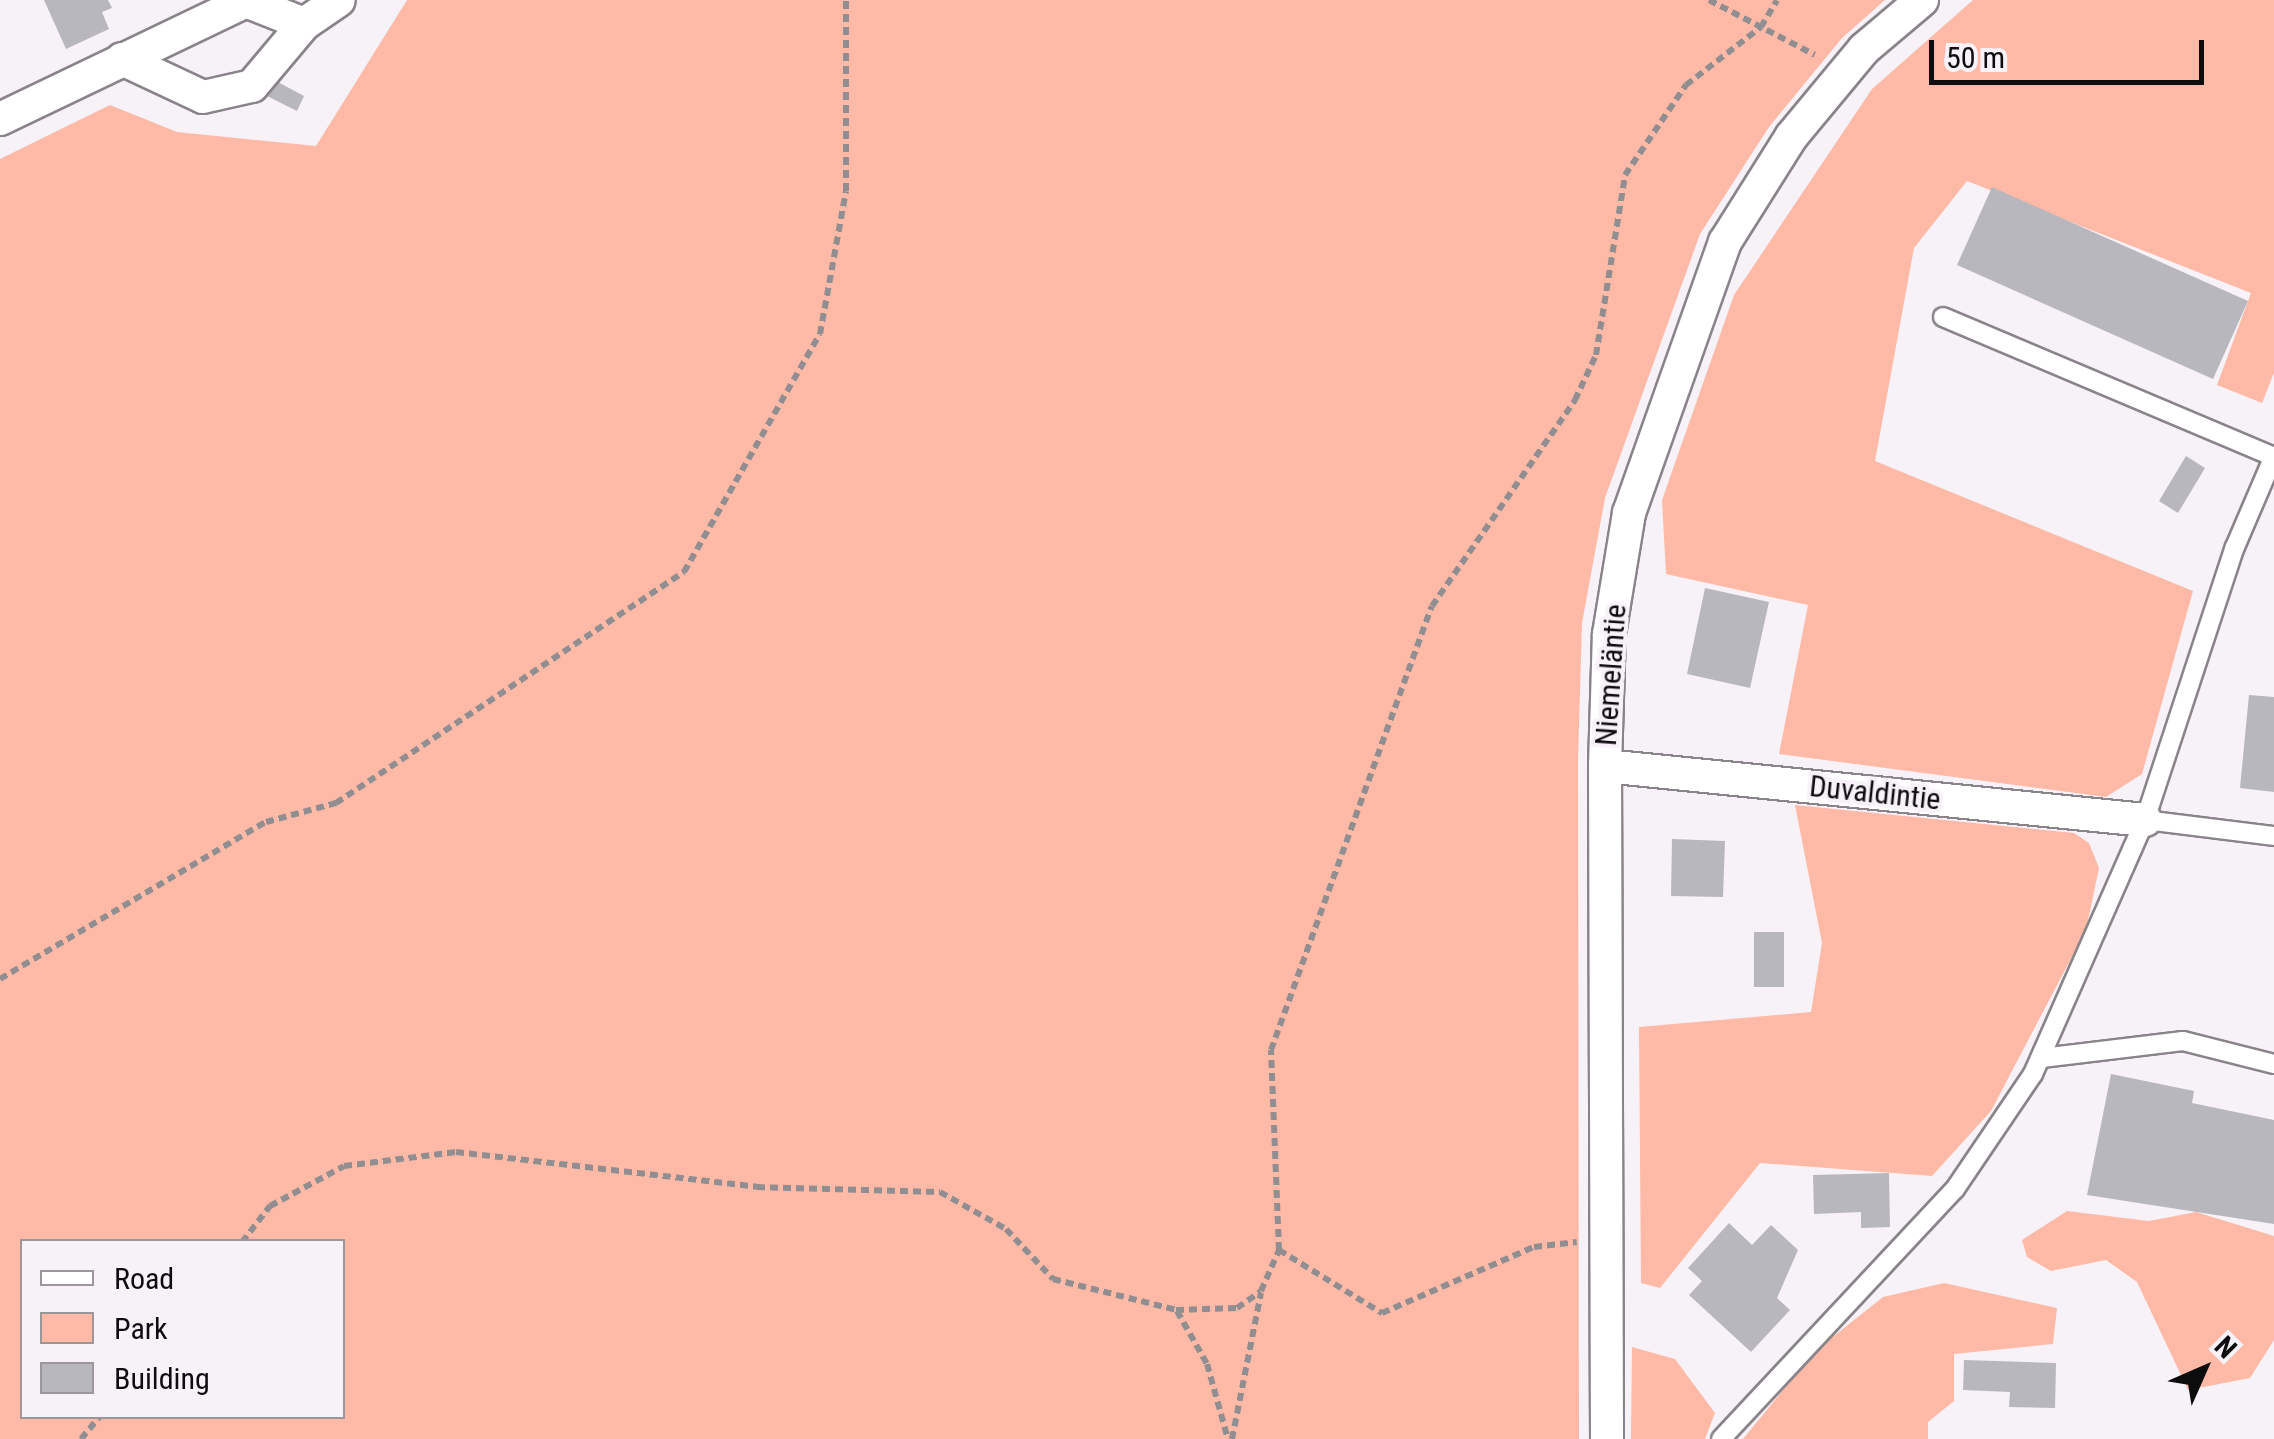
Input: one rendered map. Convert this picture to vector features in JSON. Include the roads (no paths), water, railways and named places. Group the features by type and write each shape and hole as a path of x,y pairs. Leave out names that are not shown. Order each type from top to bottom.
{"street":[{"path":"122,59 203,96 252,86 304,24 339,0"},
{"name":"Niemeläntie","path":"1607,1439 1605,766 1610,634 1628,514 1674,372 1724,242 1791,138 1846,70 1922,0"},
{"path":"0,118 246,1 304,24"},
{"name":"Duvaldintie","path":"1605,766 2144,820"}],"lane":[{"path":"1721,1439 1955,1188 2042,1058 2144,820 2235,548 2274,456 1944,317"},
{"path":"2144,820 2274,836"},
{"path":"2042,1058 2183,1041 2274,1064"}]}
